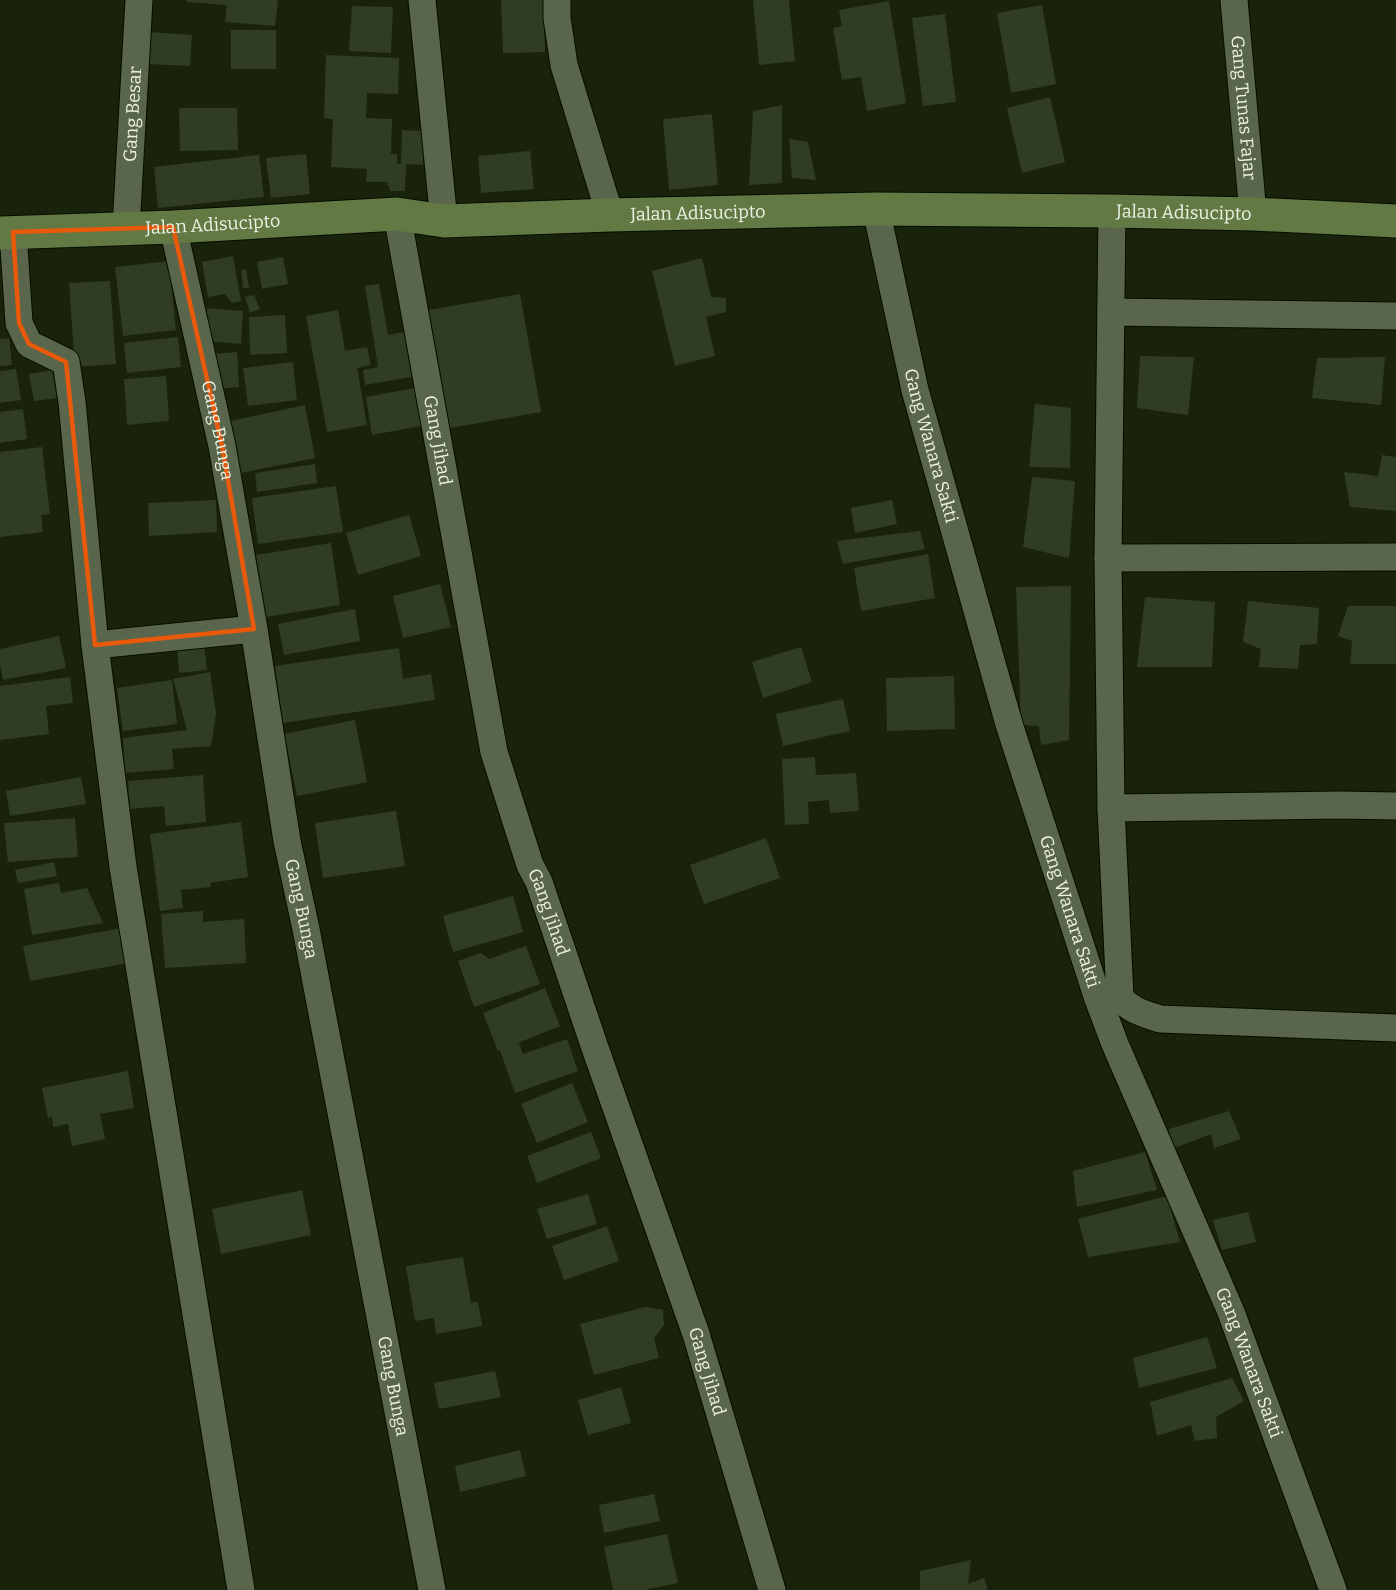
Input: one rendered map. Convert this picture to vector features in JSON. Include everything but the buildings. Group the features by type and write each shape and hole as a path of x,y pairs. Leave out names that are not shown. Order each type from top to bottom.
{"main road":[{"name":"Jalan Adisucipto","path":"7,233 173,227 397,214 444,221 876,208 1253,214 1396,222"}],"street":[{"name":"Gang Besar","path":"126,228 139,0"},
{"path":"422,0 444,221"},
{"path":"557,0 557,18 564,65 610,215"},
{"name":"Gang Tunas Fajar","path":"1234,0 1253,214"},
{"name":"Gang Wanara Sakti","path":"876,208 915,390 1009,724 1098,999 1115,1044 1231,1312 1333,1590"},
{"path":"1112,211 1108,558 1111,808 1120,997 1125,1004 1160,1019 1396,1028"},
{"name":"Gang Jihad","path":"397,214 494,752 530,866 539,882 696,1334 772,1590"},
{"name":"Gang Bunga","path":"173,227 222,446 254,629 287,841 308,940 432,1590"},
{"path":"7,233 19,323 29,344 66,362 72,402 95,645 123,867 241,1590"},
{"path":"1111,312 1396,316"},
{"path":"1108,558 1396,557"},
{"path":"95,645 254,629"},
{"path":"1111,808 1396,806"}],"highlighted area":[{"path":"173,227 222,446 254,629 95,645 66,362 29,344 19,323 13,232"}]}
